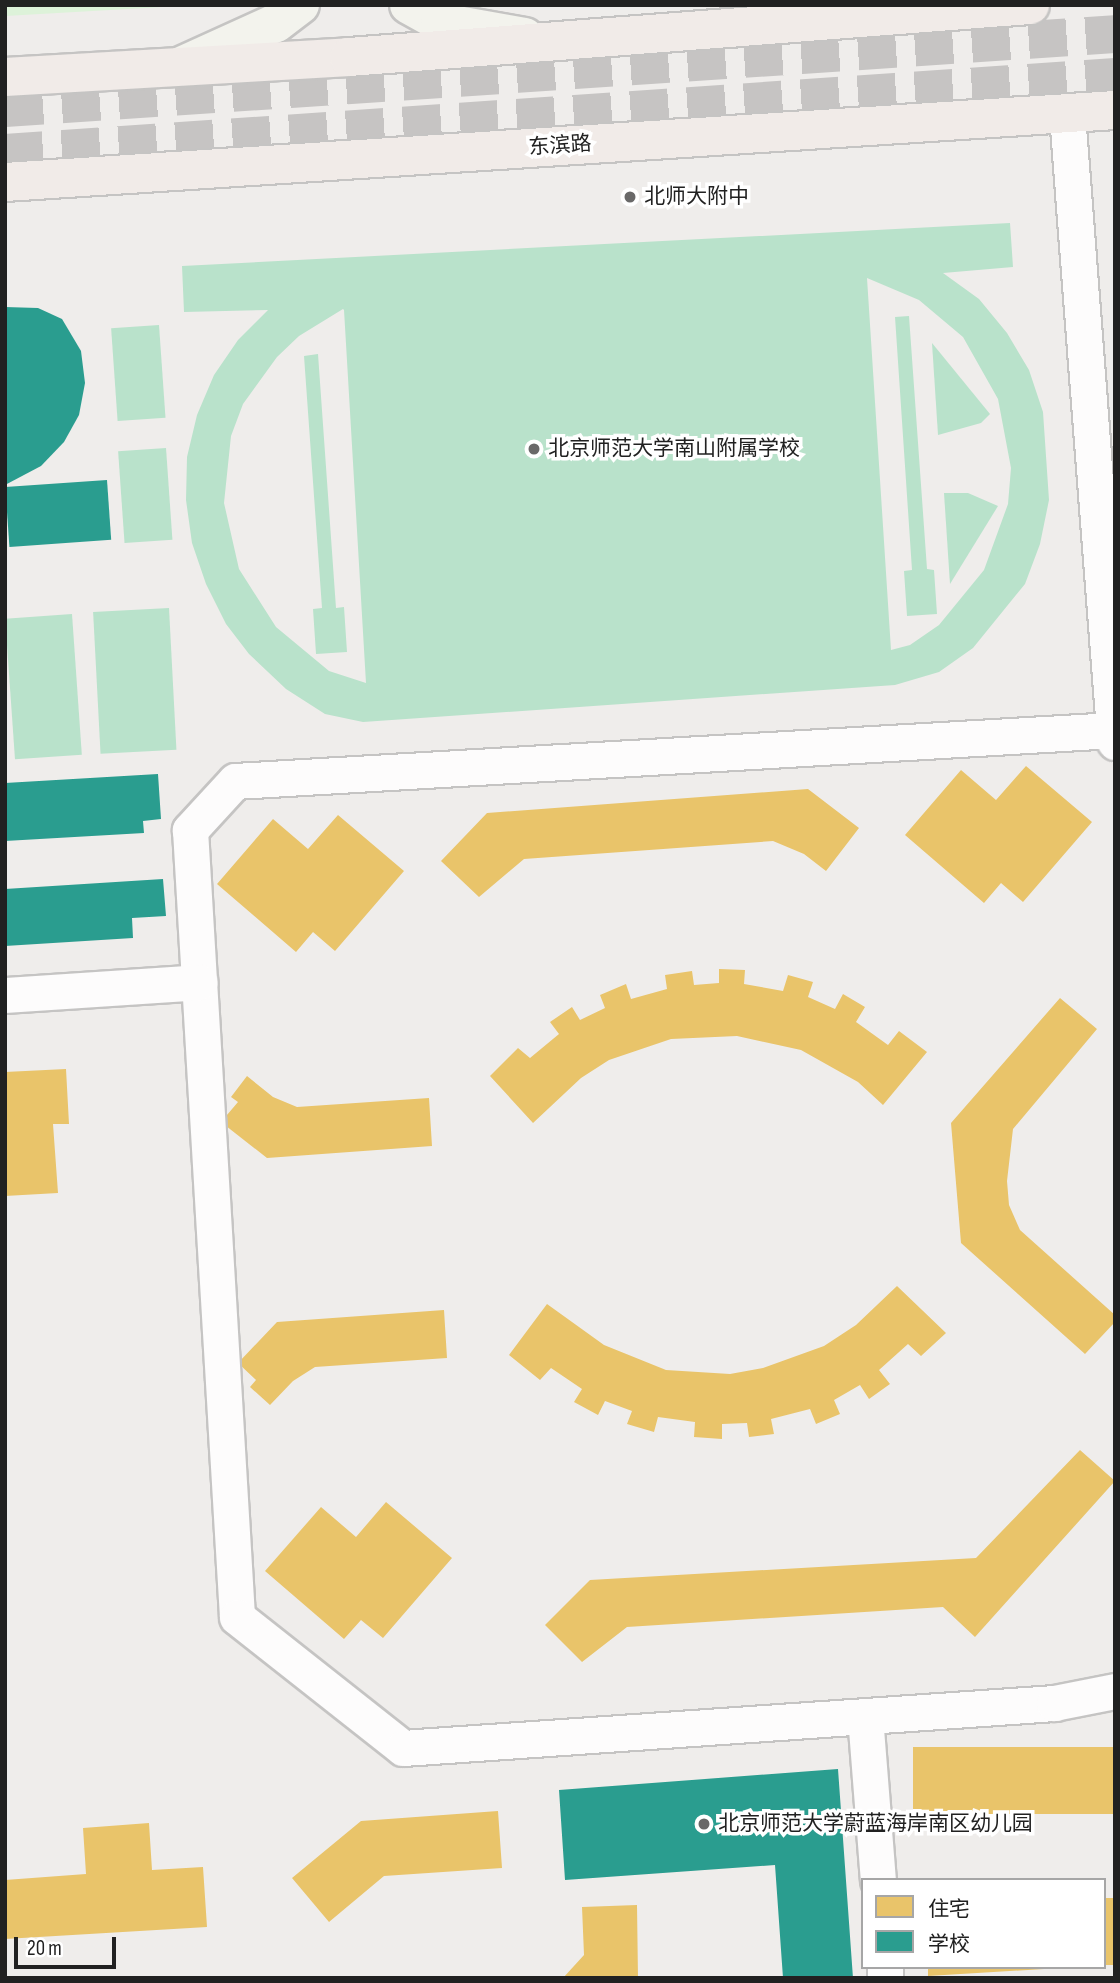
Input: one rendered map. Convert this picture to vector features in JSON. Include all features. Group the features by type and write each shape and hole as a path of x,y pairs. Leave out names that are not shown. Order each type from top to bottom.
{"main road":[{"path":"5,77 175,69 1030,5"},
{"name":"东滨路","path":"5,182 1115,110"}],"street":[{"path":"175,69 275,23 300,5"},
{"path":"409,5 440,22 551,42"},
{"path":"1067,114 1115,742"},
{"path":"1114,730 235,781 190,830 237,1617 403,1748 1054,1703 1115,1691"},
{"path":"5,995 200,982"},
{"path":"865,1716 878,1878"}],"green space":[{"path":"5,5 198,5 5,16"},
{"path":"1010,223 1013,267 943,273 979,299 1007,333 1029,370 1043,412 1049,500 1040,544 1025,584 973,648 939,672 895,685 363,722 325,714 286,689 249,654 226,624 206,584 192,543 186,500 187,457 197,415 214,375 238,340 268,310 184,312 182,266","holes":["867,278 919,300 963,337 998,399 1011,468 1008,504 984,570 939,625 910,645 891,650","344,310 366,683 329,671 276,627 239,569 224,503 231,436 243,404 277,357 299,336"]},
{"path":"909,316 927,569 934,570 937,614 907,616 904,571 912,570 895,317"},
{"path":"159,325 165,418 118,421 111,328"},
{"path":"932,343 990,414 981,423 938,435"},
{"path":"318,354 336,608 344,607 347,652 316,654 313,609 322,608 304,356"},
{"path":"166,448 172,540 125,543 118,451"},
{"path":"944,493 968,493 998,506 950,584"},
{"path":"169,608 176,750 101,754 93,612"},
{"path":"72,614 82,755 15,759 5,619"}],"building: 住宅":[{"path":"1026,766 1092,822 1023,902 1001,883 984,903 905,835 961,770 996,800"},
{"path":"808,789 859,828 826,871 804,854 773,841 524,859 479,897 441,861 487,813"},
{"path":"338,815 404,871 335,951 313,932 296,952 217,884 273,819 308,849"},
{"path":"719,969 745,970 744,984 783,991 788,975 813,982 808,997 835,1009 843,994 865,1007 856,1022 888,1045 899,1031 927,1052 883,1105 858,1082 801,1050 737,1036 671,1039 609,1060 581,1078 533,1123 490,1076 518,1048 530,1058 559,1034 550,1022 572,1007 580,1020 605,1008 600,995 626,984 631,999 667,989 665,975 692,971 694,985 719,983"},
{"path":"1060,998 1097,1029 1013,1129 1007,1181 1009,1205 1020,1230 1115,1315 1115,1322 1085,1354 961,1243 951,1123"},
{"path":"66,1069 69,1124 53,1124 58,1193 5,1196 5,1072"},
{"path":"247,1076 273,1097 297,1107 429,1098 432,1146 267,1158 221,1122 238,1102 231,1097"},
{"path":"897,1286 946,1333 921,1356 908,1344 879,1370 890,1384 869,1399 860,1385 834,1400 840,1414 816,1424 810,1409 771,1419 774,1434 749,1437 747,1423 722,1424 722,1439 694,1437 695,1422 658,1417 654,1432 627,1424 632,1411 605,1401 598,1415 574,1402 582,1389 551,1368 540,1380 509,1355 547,1304 604,1345 666,1370 730,1374 763,1368 824,1346 856,1325"},
{"path":"444,1310 447,1358 315,1367 293,1381 270,1405 250,1387 256,1380 238,1363 277,1322"},
{"path":"1080,1450 1115,1481 975,1637 943,1607 627,1627 582,1662 545,1625 590,1580 976,1558"},
{"path":"386,1502 452,1558 383,1638 361,1620 344,1639 265,1571 321,1507 356,1537"},
{"path":"913,1747 1115,1747 1115,1814 913,1814"},
{"path":"498,1811 502,1868 384,1876 329,1922 292,1878 361,1821"},
{"path":"149,1823 152,1870 203,1867 207,1927 5,1939 5,1880 86,1874 83,1828"},
{"path":"1106,1898 1115,1898 1115,1965 1106,1965"},
{"path":"637,1905 638,1978 563,1978 584,1955 582,1907"},
{"path":"928,1969 1044,1969 928,1976"}],"building: 学校":[{"path":"5,307 38,308 62,319 81,351 85,383 79,415 64,442 41,466 5,485"},
{"path":"107,480 111,540 9,547 5,487"},
{"path":"158,774 161,819 143,821 144,833 5,841 5,783"},
{"path":"163,879 166,916 132,918 133,938 5,946 5,889"},
{"name":"北京师范大学蔚蓝海岸南区幼儿园","path":"838,1769 853,1978 783,1978 775,1865 565,1880 559,1790"}],"tunnel":[{"path":"5,108 1115,34"},
{"path":"5,153 1115,77"}],"place":[{"name":"北师大附中","path":"630,197"},
{"name":"北京师范大学南山附属学校","path":"534,449"},
{"name":"北京师范大学蔚蓝海岸南区幼儿园","path":"704,1824"}]}
